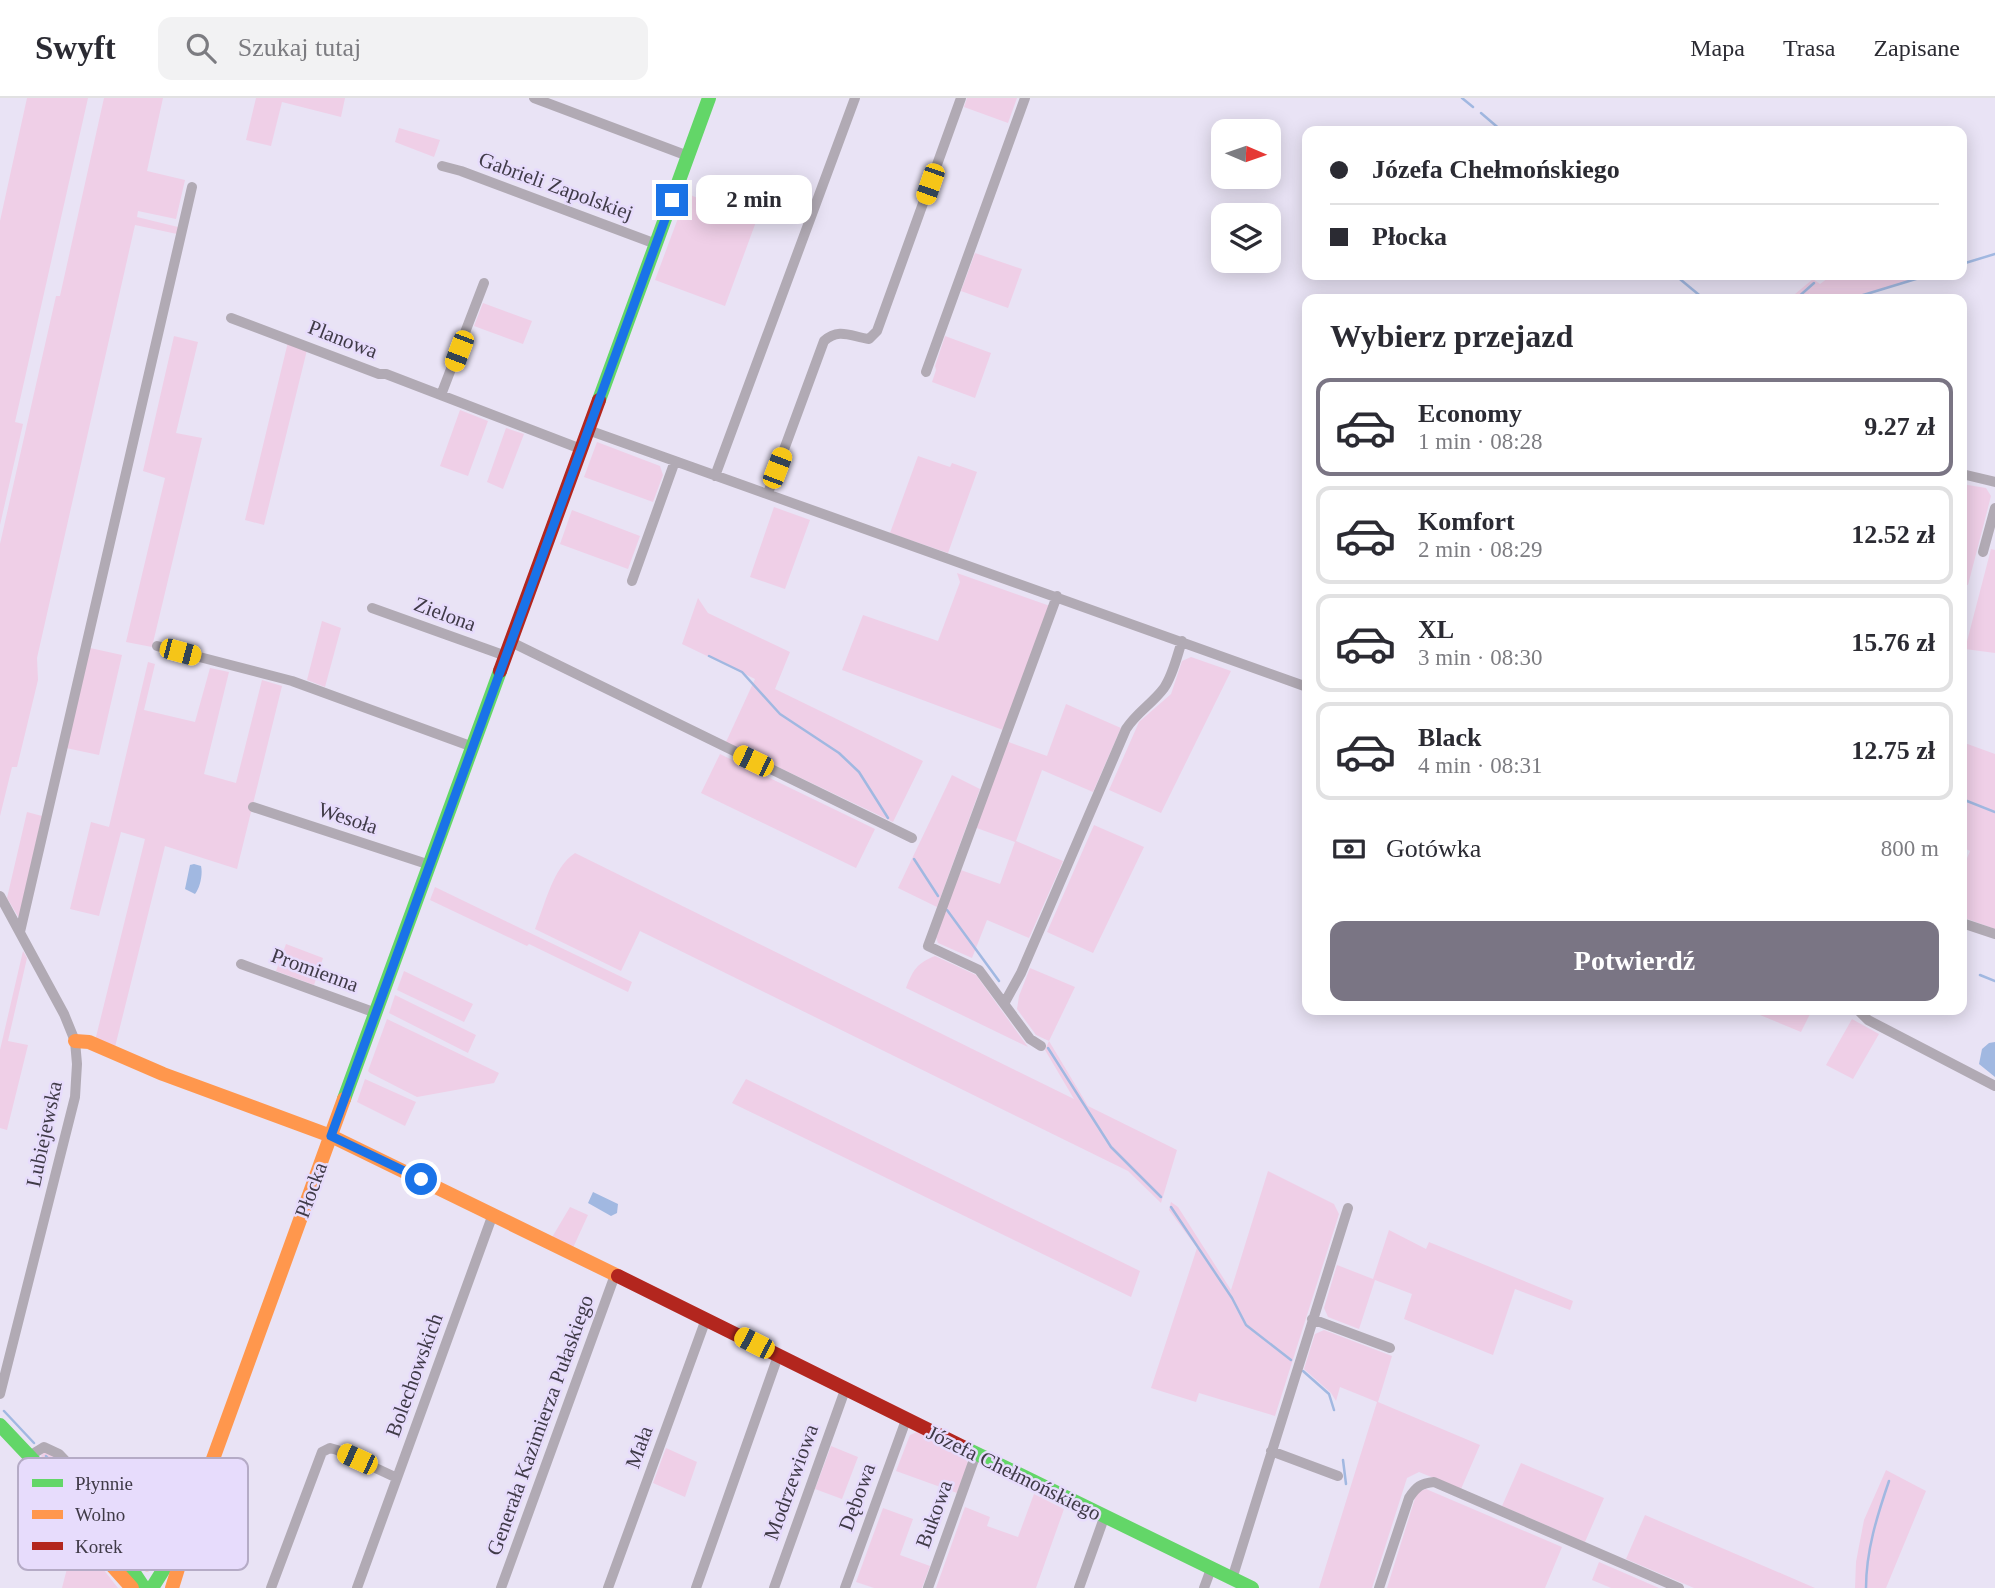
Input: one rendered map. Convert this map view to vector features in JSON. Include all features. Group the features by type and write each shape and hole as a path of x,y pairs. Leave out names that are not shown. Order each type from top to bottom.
{"street":[{"path":"534,98 688,156"},
{"name":"Płocka","path":"214,1458 709,98"},
{"path":"715,476 855,98"},
{"path":"768,494 824,341 832,334 842,332 869,339 877,331 961,98"},
{"path":"926,372 1025,98"},
{"name":"Gabrieli Zapolskiej","path":"442,166 656,244"},
{"path":"20,932 192,187"},
{"path":"442,396 484,284"},
{"name":"Planowa","path":"231,318 581,449"},
{"path":"588,430 1302,685"},
{"path":"632,581 675,461"},
{"path":"1967,475 1995,482"},
{"path":"1983,552 1995,508"},
{"path":"1041,1046 1030,1039 979,970 930,948 928,940 1057,596"},
{"name":"Zielona","path":"372,608 506,656"},
{"path":"1005,1002 1014,989 1126,729 1136,714 1150,704 1165,687 1182,641"},
{"path":"511,642 912,838"},
{"path":"157,646 292,681 473,747"},
{"name":"Wesoła","path":"254,807 430,865"},
{"name":"Lubiejewska","path":"0,895 64,1014 75,1041 77,1064 75,1097 0,1394"},
{"path":"1967,925 1995,934"},
{"name":"Promienna","path":"241,964 376,1013"},
{"path":"1863,1015 1995,1086"},
{"name":"Józefa Chełmońskiego","path":"75,1041 89,1042 163,1074 331,1136 1104,1518 1252,1588"},
{"path":"1232,1579 1348,1208"},
{"name":"Bolechowskich","path":"357,1588 493,1214"},
{"name":"Generała Kazimierza Pułaskiego","path":"501,1588 615,1275"},
{"name":"Mała","path":"608,1588 706,1319"},
{"path":"1312,1319 1390,1348"},
{"path":"696,1588 778,1356"},
{"name":"Modrzewiowa","path":"774,1588 845,1390"},
{"name":"Dębowa","path":"845,1588 906,1419"},
{"path":"0,1425 34,1458"},
{"path":"15,1442 24,1458"},
{"path":"31,1455 44,1447 63,1458"},
{"path":"271,1588 322,1452 330,1448 337,1450 397,1478"},
{"path":"1271,1451 1338,1476"},
{"name":"Bukowa","path":"928,1588 976,1454"},
{"path":"1379,1588 1409,1498 1415,1488 1423,1483 1434,1482 1679,1588"},
{"path":"1079,1588 1104,1518"},
{"path":"1204,1588 1211,1569"},
{"path":"115,1570 127,1585"},
{"path":"134,1570 144,1588"},
{"name":"Płocka","path":"152,1588 162,1570"},
{"name":"Płocka","path":"167,1588 175,1581"}],"shaded area":[{"path":"27,98 88,98 15,422 23,424 0,525 0,221"},
{"path":"104,98 163,98 147,171 185,180 176,219 138,211 137,217 178,227 177,234 135,225 37,658 38,680 17,767 12,767 0,816 0,544 56,296 60,296"},
{"path":"256,98 345,98 341,117 282,102 271,146 246,140"},
{"path":"967,98 1017,98 1008,123 964,107"},
{"path":"399,128 440,140 434,157 395,142"},
{"path":"687,194 757,219 725,306 655,280"},
{"path":"975,253 1022,269 1008,308 961,291"},
{"path":"1812,280 1820,284 1825,280 1913,280 1870,294 1795,294"},
{"path":"483,303 532,321 523,344 474,326"},
{"path":"174,336 198,342 176,433 202,438 152,647 126,642 165,478 143,471"},
{"path":"945,336 991,353 975,398 932,382"},
{"path":"288,342 307,350 264,525 245,520"},
{"path":"460,410 488,421 468,476 440,466"},
{"path":"506,428 524,434 503,489 487,482"},
{"path":"597,442 660,466 663,475 653,502 584,477"},
{"path":"918,456 950,467 952,463 977,472 948,553 890,533"},
{"path":"1967,485 1986,488 1991,496 1968,585"},
{"path":"774,507 810,520 785,589 750,577"},
{"path":"572,510 640,536 628,569 560,544"},
{"path":"1991,549 1995,550 1995,653 1967,649"},
{"path":"957,573 1050,606 1003,730 842,670 863,615 938,641 960,582"},
{"path":"698,598 708,613 790,652 775,689 923,761 893,822 726,742 755,679 682,644"},
{"path":"322,621 341,628 325,687 307,680"},
{"path":"90,648 122,655 99,755 66,748"},
{"path":"1191,657 1231,671 1161,813 1109,790 1139,722 1171,694 1182,661"},
{"path":"148,662 155,664 144,710 195,722 210,668 229,672 204,774 236,783 262,680 282,686 237,869 165,846 114,1051 95,1041 145,839 121,832 99,916 70,909 91,822 109,827"},
{"path":"1066,704 1121,728 1093,792 1042,770 1016,841 1063,861 1029,938 987,920 972,958 938,943 934,932 958,869 1000,884 1015,842 974,827 1006,741 1047,756"},
{"path":"1967,744 1995,754 1995,929 1967,919 1967,858 1970,851 1967,850"},
{"path":"720,754 875,829 856,868 701,793"},
{"path":"952,775 980,789 937,907 898,888"},
{"path":"27,812 42,816 19,918 7,898"},
{"path":"1094,825 1144,847 1093,953 1047,932"},
{"path":"575,853 1074,1099 1045,1050 1049,1041 1088,1106 1177,1150 1161,1203 1128,1171 640,931 621,971 535,929 555,877 567,859"},
{"path":"435,887 632,982 628,992 430,900"},
{"path":"286,944 323,958 314,985 276,971"},
{"path":"23,951 27,958 8,1041 28,1045 7,1130 0,1128 0,1050"},
{"path":"935,956 976,975 1028,1047 906,988 916,968"},
{"path":"1030,968 1075,987 1049,1041 1036,1035 1017,1009"},
{"path":"404,971 473,1004 464,1022 397,990"},
{"path":"395,995 476,1035 468,1053 389,1013"},
{"path":"1760,1015 1810,1015 1801,1032"},
{"path":"387,1019 499,1073 494,1083 417,1097 370,1073 368,1071"},
{"path":"1852,1019 1879,1034 1853,1079 1826,1065"},
{"path":"365,1079 416,1102 405,1126 357,1102"},
{"path":"746,1079 1140,1271 1131,1297 732,1103"},
{"path":"1268,1171 1334,1204 1339,1214 1275,1416 1199,1393 1196,1402 1151,1388 1197,1248 1169,1210 1171,1202 1178,1207 1231,1290"},
{"path":"570,1207 588,1215 572,1250 551,1239"},
{"path":"1389,1230 1426,1249 1429,1242 1573,1301 1570,1310 1515,1289 1493,1355 1404,1319 1412,1294 1375,1280 1359,1329 1328,1317 1324,1308 1337,1265 1373,1279"},
{"path":"1324,1330 1392,1356 1378,1402 1480,1445 1461,1489 1419,1472 1407,1478 1372,1588 1319,1588 1377,1402 1340,1387 1336,1401 1331,1393 1304,1369 1315,1334"},
{"path":"917,1432 964,1455 968,1463 957,1493 896,1471 910,1435"},
{"path":"831,1446 858,1457 842,1499 815,1489"},
{"path":"666,1448 697,1462 685,1497 653,1483"},
{"path":"44,1451 52,1451 58,1458 43,1458 41,1456"},
{"path":"1521,1463 1604,1498 1585,1542 1502,1506"},
{"path":"1886,1470 1926,1491 1886,1588 1855,1588 1856,1562 1864,1520"},
{"path":"1426,1489 1562,1547 1545,1588 1387,1588 1417,1492"},
{"path":"1034,1494 1064,1509 1036,1588 936,1588 965,1507 990,1517 987,1526 1018,1537"},
{"path":"883,1508 913,1519 900,1555 930,1566 922,1588 874,1588 856,1582"},
{"path":"1645,1515 1815,1588 1694,1588 1626,1559"},
{"path":"1599,1562 1659,1588 1611,1588 1592,1580"},
{"path":"67,1570 104,1570 118,1588 62,1588"}],"water":[{"path":"194,864 202,869 200,885 195,894 185,889 190,865"},
{"path":"1995,1042 1995,1077 1979,1064 1982,1049"},
{"path":"593,1192 618,1204 617,1213 611,1216 588,1203"}],"waterway":[{"path":"1462,98 1473,107"},
{"path":"1481,113 1496,126"},
{"path":"1967,262 1995,254"},
{"path":"1681,280 1698,294"},
{"path":"1866,294 1913,280"},
{"path":"1802,294 1814,283"},
{"path":"709,656 742,672 780,714 839,753 859,772 888,818"},
{"path":"1967,801 1995,812"},
{"path":"914,859 938,896"},
{"path":"947,910 999,981"},
{"path":"1980,975 1995,981"},
{"path":"1048,1048 1111,1147 1161,1197"},
{"path":"1171,1207 1232,1298 1246,1325 1291,1360"},
{"path":"1303,1371 1329,1394 1334,1410"},
{"path":"4,1411 34,1443"},
{"path":"1343,1460 1346,1484"},
{"path":"1866,1588 1870,1547 1889,1481"}],"traffic: fast":[{"path":"599,400 709,98"},
{"path":"344,1099 500,671"},
{"path":"0,1425 31,1458"},
{"path":"965,1448 1252,1588"},
{"path":"132,1570 144,1588"},
{"path":"152,1588 163,1570"}],"traffic: slow":[{"path":"75,1041 89,1042 163,1074 331,1136 618,1276"},
{"path":"213,1458 344,1099"},
{"path":"116,1570 132,1588"},
{"path":"172,1588 178,1570"}],"traffic: jam":[{"path":"500,671 599,400"},
{"path":"618,1276 965,1448"}],"route":[{"path":"421,1179 331,1136 672,200"}]}
